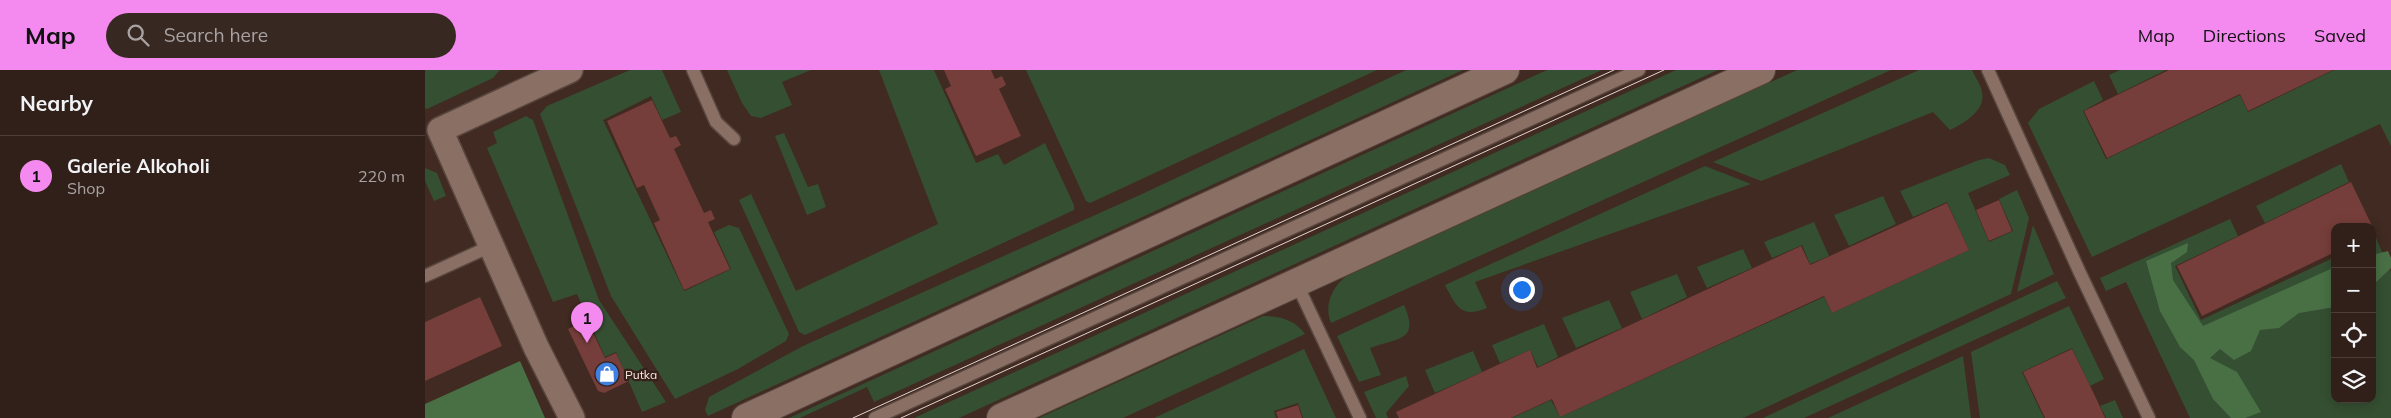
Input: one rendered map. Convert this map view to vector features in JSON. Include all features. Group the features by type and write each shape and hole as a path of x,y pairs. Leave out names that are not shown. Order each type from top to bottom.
{"street":[{"path":"570,70 536,77 432,135 491,246 536,347 572,418"},
{"path":"746,418 1505,70"},
{"path":"1001,418 1761,70"}],"lane":[{"path":"693,70 716,122 734,139"},
{"path":"875,418 1639,70"},
{"path":"1988,70 2080,273 2149,418"},
{"path":"425,276 491,246"},
{"path":"1296,282 1360,418"}],"green space":[{"path":"425,70 500,70 493,78 427,109 425,108"},
{"path":"630,70 662,70 681,112 662,120 651,96 603,120 684,291 731,269 714,232 729,225 739,228 789,334 786,341 738,369 675,399 611,296 540,114 547,106"},
{"path":"727,70 811,70 782,82 792,105 761,118 751,116 742,103"},
{"path":"879,70 934,70 976,163 998,154 1004,165 1045,143 1074,205 1074,210 805,335 799,332 739,200 751,194 796,291 938,224"},
{"path":"1026,70 1377,70 1090,203 1086,201"},
{"path":"1406,70 1463,70 708,416 705,410 709,397 803,346 1142,194"},
{"path":"1547,70 1602,70 874,402 867,387 800,418 789,418"},
{"path":"1676,70 1718,70 959,418 914,418"},
{"path":"1797,70 1891,70 1331,323 1328,310 1330,298 1336,287 1345,277"},
{"path":"1919,70 1972,70 1982,92 1981,105 1973,116 1950,130 1933,112 1761,181 1713,162"},
{"path":"2120,70 2166,70 2118,94 2109,75"},
{"path":"2334,70 2391,70 2391,146 2380,124 2092,257 2028,123 2039,109 2094,81 2103,100 2083,111 2106,159 2240,95 2248,112"},
{"path":"526,116 533,120 599,300 666,402 642,412 616,352 605,357 577,294 553,302 487,148 497,143 493,132"},
{"path":"784,133 808,187 818,184 826,207 807,215 775,136"},
{"path":"1989,158 2005,165 2010,175 1968,193 1989,242 2013,231 1999,199 2017,190 2029,218 2011,294 1743,418 1512,418 1551,400 1560,417 1824,297 1832,313 1969,250 1947,202 1913,217 1900,191 1979,160"},
{"path":"2341,164 2349,182 2265,223 2256,206"},
{"path":"1705,166 1751,184 1475,282 1487,308 1478,311 1465,311 1460,308 1445,285"},
{"path":"425,168 437,173 446,196 434,201 425,181"},
{"path":"1883,196 1896,224 1849,246 1834,215"},
{"path":"2230,219 2238,236 2175,266 2201,320 2331,259 2331,403 2376,403 2376,238 2391,272 2391,418 2190,418 2126,282 2106,291 2100,278"},
{"path":"1814,222 1829,256 1810,264 1802,245 1772,258 1764,242"},
{"path":"2033,225 2054,274 2017,292"},
{"path":"2188,243 2187,252 2171,263 2173,280 2203,326 2331,269 2331,308 2299,313 2279,328 2260,330 2251,351 2234,360 2220,349 2210,358 2237,372 2261,412 2245,418 2231,418 2213,399 2194,360 2180,347 2160,311 2146,261"},
{"path":"1743,249 1752,268 1707,288 1697,267"},
{"path":"2388,251 2391,258 2391,268 2376,282 2376,268 2376,254"},
{"path":"1677,274 1687,297 1642,319 1630,292"},
{"path":"2057,281 2066,298 1804,418 1763,418"},
{"path":"1609,300 1622,328 1576,348 1562,318"},
{"path":"1404,305 1408,317 1408,332 1397,339 1370,348 1381,375 1359,382 1337,336"},
{"path":"2069,306 2104,379 2090,386 2072,348 2022,372 2044,418 1980,418 1971,352"},
{"path":"1263,316 1292,322 1305,334 1123,418 1039,418"},
{"path":"1544,324 1558,357 1538,367 1530,350 1500,363 1492,345"},
{"path":"1304,349 1336,418 1303,418 1298,403 1274,411 1276,418 1154,418"},
{"path":"1473,351 1482,372 1435,393 1425,370"},
{"path":"1963,356 1971,418 1828,418"},
{"path":"520,361 545,418 425,418 425,404"},
{"path":"1406,376 1409,386 1386,413 1388,418 1376,418 1364,392"},
{"path":"2115,400 2123,418 2106,418 2100,406"}],"building":[{"path":"944,70 991,70 995,79 1002,76 1006,85 999,89 1021,136 976,156 945,89 951,86"},
{"path":"2169,70 2333,70 2248,111 2240,94 2107,158 2084,111"},
{"path":"652,100 670,138 676,136 681,145 674,149 704,213 711,210 715,219 708,222 730,269 684,290 654,223 660,220 644,185 637,188 607,121"},
{"path":"2351,182 2371,223 2331,223 2331,254 2202,316 2177,266"},
{"path":"1999,200 2012,231 1989,241 1976,210"},
{"path":"1947,203 1969,250 1832,313 1824,296 1560,417 1552,399 1511,418 1399,418 1396,412 1530,350 1537,368 1801,246 1810,265"},
{"path":"480,297 502,346 425,381 425,322"},
{"path":"587,320 605,358 616,353 629,381 604,393 598,391 568,329"},
{"path":"2072,349 2105,418 2045,418 2023,372"},
{"path":"1298,405 1302,418 1278,418 1276,412"}],"tram line":[{"path":"853,418 1614,70"},
{"path":"901,418 1664,70"}],"place":[{"name":"Galerie Alkoholi","path":"587,343"},
{"name":"Putka","path":"607,374"}]}
